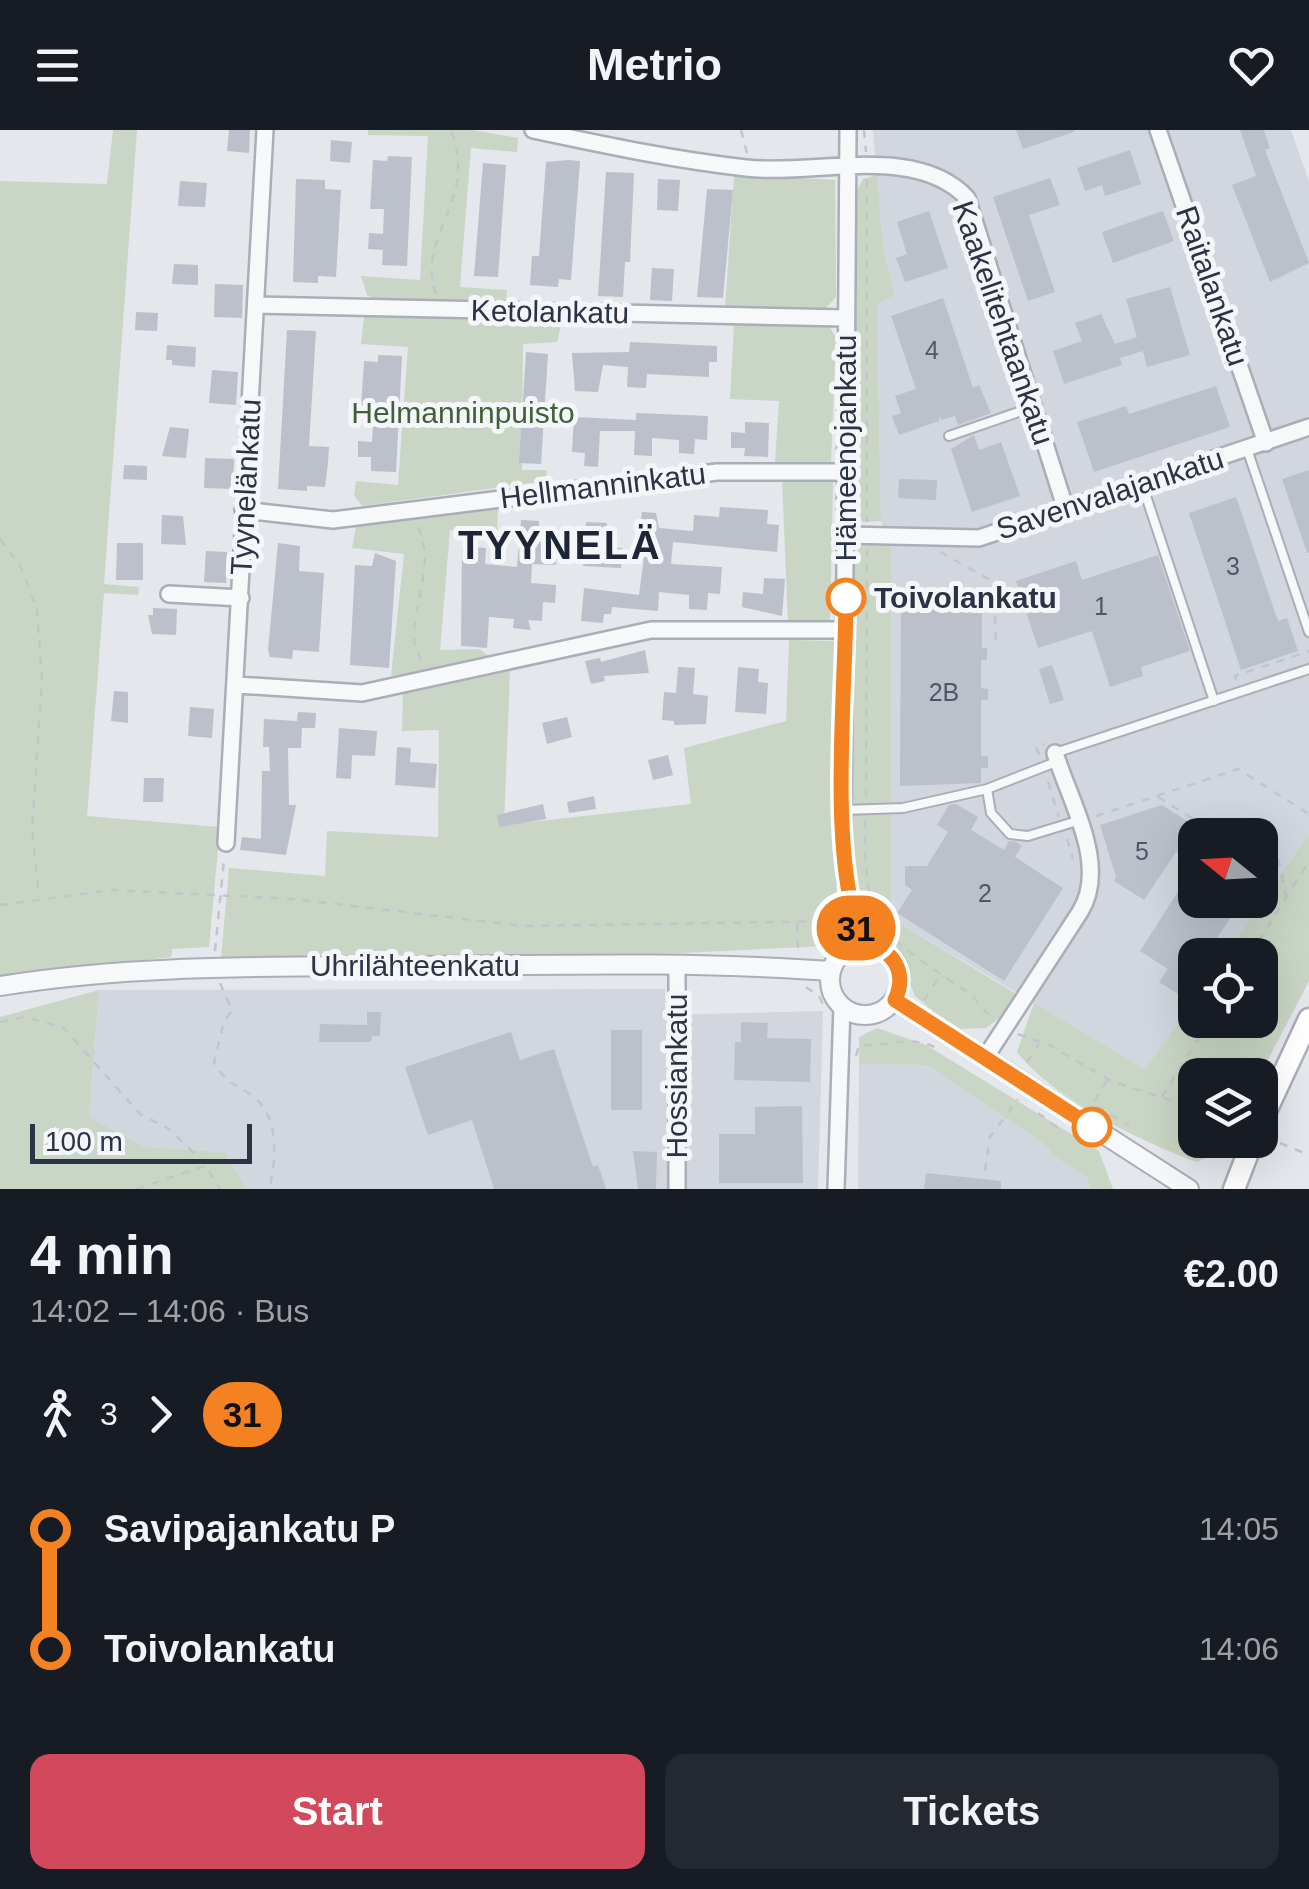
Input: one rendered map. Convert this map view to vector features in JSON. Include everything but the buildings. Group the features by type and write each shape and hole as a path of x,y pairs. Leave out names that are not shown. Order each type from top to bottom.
{"main road":[{"path":"1278,1085 1309,1019"},
{"path":"1234,1189 1247,1158"}],"street":[{"name":"Tyynelänkatu","path":"226,843 265,130"},
{"name":"Kaakelitehtaankatu","path":"534,130 750,169 866,164 950,179 967,198 1066,510"},
{"name":"Hämeenojankatu","path":"848,130 844,810 846,882 863,944"},
{"name":"Raitalankatu","path":"1158,130 1266,443"},
{"name":"Ketolankatu","path":"256,305 845,318"},
{"name":"Savenvalajankatu","path":"847,535 980,538 1309,428"},
{"name":"Hellmanninkatu","path":"243,510 333,520 717,472 845,472"},
{"path":"168,594 241,598"},
{"path":"237,685 362,693 651,630 846,630"},
{"path":"985,1058 1087,900 1092,871 1072,831 1056,757"},
{"path":"863,944 884,950 898,967 900,989 895,1000 876,1014 852,1012 842,1006 832,990 831,971 843,952 863,944"},
{"name":"Uhrilähteenkatu","path":"0,986 67,975 214,966 677,964 831,971"},
{"name":"Hossiankatu","path":"677,964 677,1189"},
{"path":"895,1000 985,1058 1018,1088 1189,1189"},
{"path":"836,1189 842,1006"}],"lane":[{"path":"948,436 1033,407"},
{"path":"1247,449 1309,632"},
{"path":"1142,484 1214,700"},
{"path":"844,810 903,808 987,789 1056,757 1309,669"},
{"path":"987,789 991,813 1010,834 1072,831"}],"path":[{"path":"443,309 434,288 432,266 435,245 460,182 451,130"},
{"path":"741,130 750,169"},
{"path":"864,130 867,535 864,879 878,918 908,954 972,995 988,1016 1108,1079 1178,1103"},
{"path":"410,510 425,544 428,564 413,639 418,656 439,678"},
{"path":"0,539 20,566 37,609 42,682 32,828 39,898"},
{"path":"934,549 994,582 996,645"},
{"path":"1072,831 1092,832 1090,818 1238,769 1309,814"},
{"path":"1157,796 1192,818"},
{"path":"1058,812 1072,831 1078,875"},
{"path":"226,843 214,966 232,1011 224,1021 214,1063 228,1085 257,1099 268,1121 277,1158 269,1189"},
{"path":"1278,858 1286,897"},
{"path":"1261,938 1309,861"},
{"path":"0,905 93,890 366,906 524,926 798,924 878,918"},
{"path":"798,924 797,984 819,996 826,1011 826,1032 840,1038"},
{"path":"988,1016 997,1008"},
{"path":"0,1022 25,1017 64,1028 140,1114 169,1129 206,1166 220,1189"},
{"path":"856,1058 859,1044 898,1038 922,1040 952,1057"},
{"path":"1162,1098 1199,1038"},
{"path":"985,1171 990,1138 1040,1042"},
{"path":"1108,1079 1093,1104 1129,1126"},
{"path":"1280,1142 1309,1154"},
{"path":"136,1189 206,1166"}],"shaded area":[{"path":"873,130 1291,130 1309,182 1309,834 1278,879 1278,818 1178,818 1178,918 1251,918 1237,938 1178,938 1178,1022 1145,1069 891,918 891,546 881,521 877,305 895,295 883,248"},
{"path":"665,989 665,1015 823,1011 818,1189 247,1189 225,1152 146,1147 89,1117 99,990"},
{"path":"859,1064 927,1065 1051,1148 1050,1154 1088,1177 1091,1189 858,1189"}],"green space":[{"path":"113,130 137,130 104,584 139,587 138,595 104,593 87,816 220,827 209,947 172,949 171,957 0,977 0,181 107,184"},
{"path":"368,130 472,130 518,138 517,152 471,148 460,287 507,290 506,305 375,299 367,295 361,276 420,280 428,136 368,135"},
{"path":"734,174 835,180 836,297 823,311 725,310"},
{"path":"877,175 883,248 895,295 877,305 881,521 863,522 855,515 854,507 857,190 863,179"},
{"name":"Helmanninpuisto","path":"364,316 562,321 557,342 523,344 522,470 547,470 546,481 362,506 354,495 356,481 398,485 408,347 361,344"},
{"path":"734,324 828,325 836,337 831,463 775,463 779,401 730,399"},
{"path":"782,478 833,481 830,621 788,623"},
{"path":"498,505 497,534 450,530 440,650 479,649 491,658 391,676 404,554 352,548 356,527"},
{"path":"861,545 891,546 891,918 1018,995 1005,1014 986,1028 958,1029 915,996 900,956 872,922 851,869 852,560"},
{"path":"789,640 834,641 837,939 825,946 641,955 221,958 229,868 325,876 327,831 438,837 439,730 402,731 403,694 510,671 504,825 691,804 684,748 786,721"},
{"path":"1309,834 1309,981 1269,1058 1178,1058 1178,1154 1075,1102 1017,1052 1034,1003 1145,1069 1178,1022 1178,1038 1278,1038 1278,938 1237,938 1251,918 1278,918 1278,879"},
{"path":"99,990 89,1117 146,1147 225,1152 247,1189 0,1189 0,1017"},
{"path":"877,1028 926,1045 1099,1151 1113,1189 1091,1189 1087,1177 1050,1154 1050,1148 927,1065 859,1064 859,1037"}],"bus line":[{"name":"31","path":"846,598 846,882 863,944 893,957 901,978 895,1000 1092,1127"}],"place":[{"name":"Toivolankatu","path":"846,598"}],"district":[{"name":"TYYNELÄ","path":"560,545"}]}
